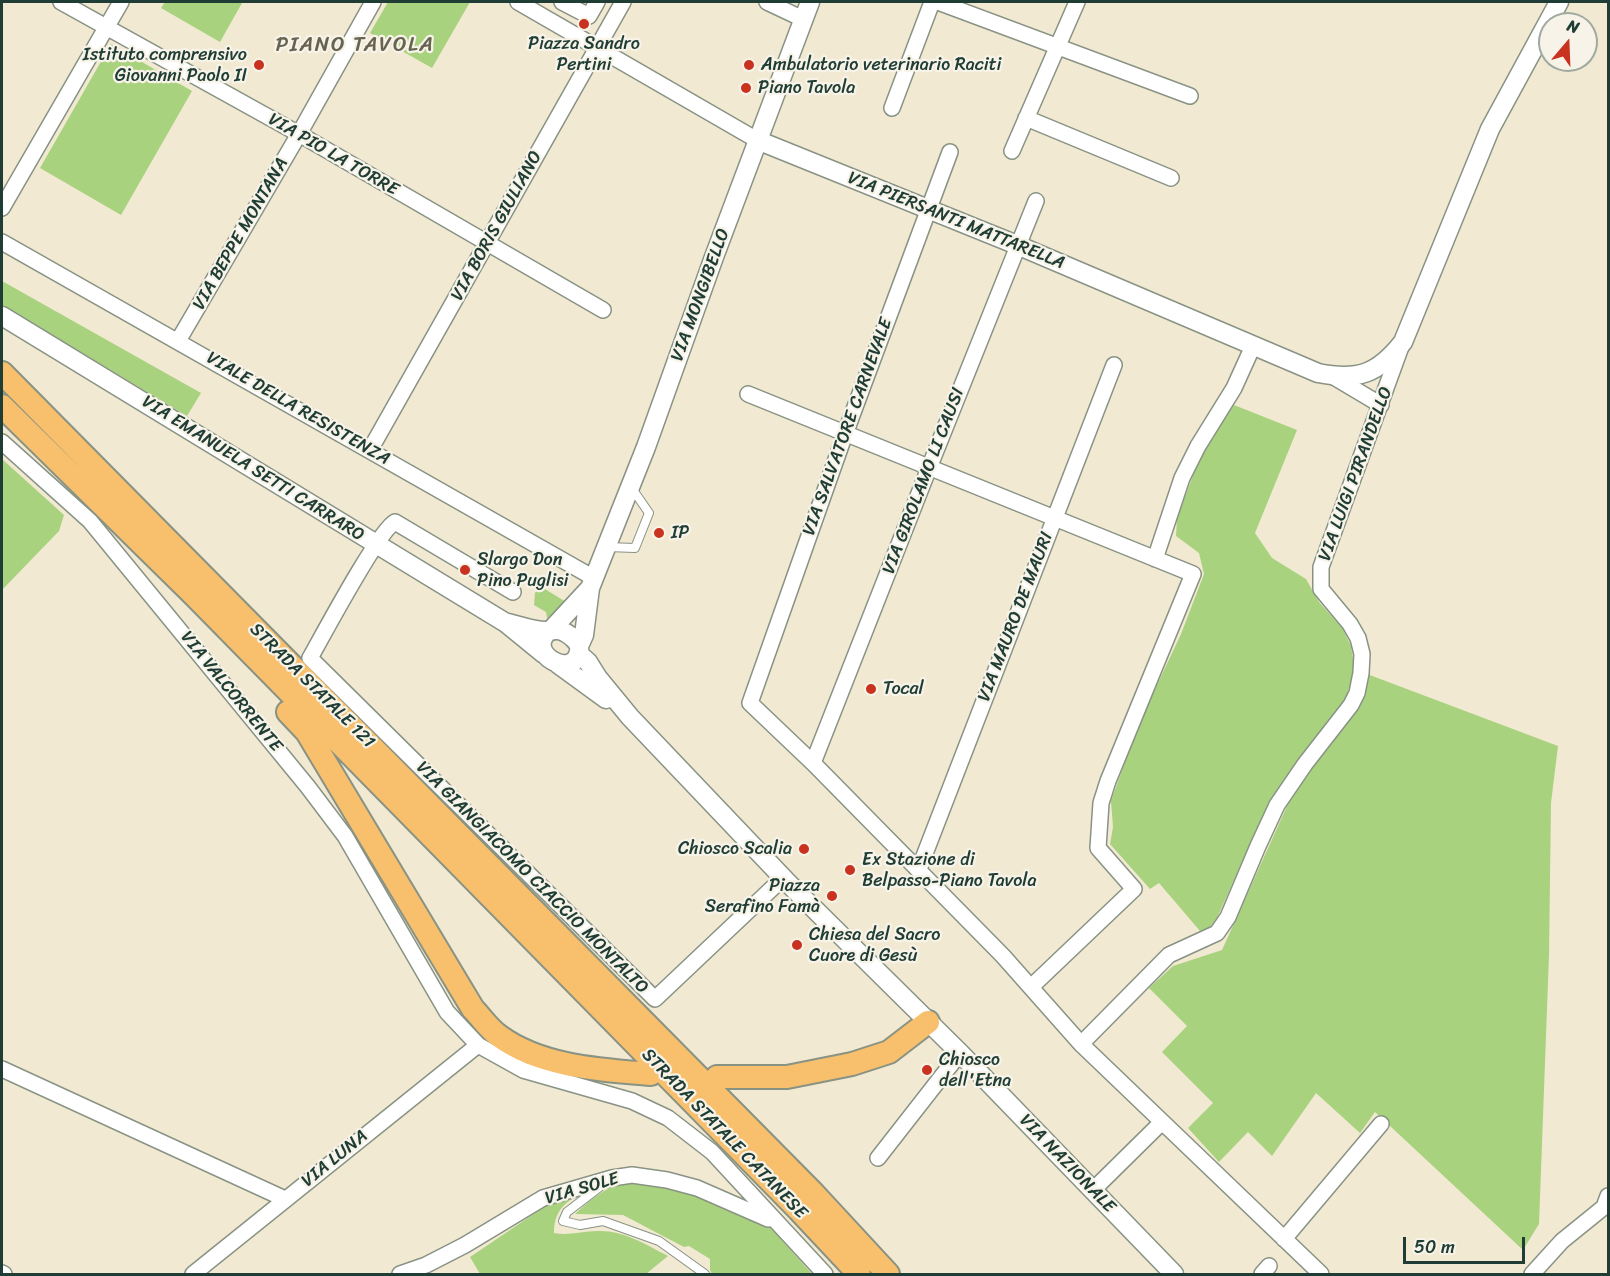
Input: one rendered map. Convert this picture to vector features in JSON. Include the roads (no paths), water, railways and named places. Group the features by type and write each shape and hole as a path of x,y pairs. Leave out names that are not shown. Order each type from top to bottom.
{"main road":[{"name":"STRADA STATALE 121","path":"2,373 622,1000"},
{"name":"STRADA STATALE 121","path":"2,406 194,596 588,995"},
{"path":"194,596 214,636 308,732 473,1009 499,1036 531,1053 576,1065 651,1074"},
{"name":"STRADA STATALE CATANESE","path":"588,995 799,1210 859,1275"},
{"name":"STRADA STATALE CATANESE","path":"622,1000 814,1194 888,1275"},
{"path":"717,1077 787,1077 852,1064 889,1052 928,1022"}],"street":[{"name":"VIA PIO LA TORRE","path":"61,2 299,134 603,310"},
{"path":"2,208 121,2"},
{"name":"VIA BEPPE MONTANA","path":"178,341 373,2"},
{"name":"VIA PIERSANTI MATTARELLA","path":"518,2 598,46 757,140 1017,245 1318,373 1347,377 1377,368 1390,359 1403,342"},
{"path":"562,2 589,16 597,2"},
{"name":"VIA BORIS GIULIANO","path":"370,450 623,2"},
{"path":"767,2 803,19"},
{"name":"VIA MONGIBELLO","path":"592,583 631,487 757,140 810,2"},
{"path":"892,108 932,2"},
{"path":"938,2 1190,96"},
{"path":"1012,151 1077,2"},
{"name":"VIA LUIGI PIRANDELLO","path":"1081,1044 1169,956 1217,933 1228,917 1257,846 1277,805 1305,764 1351,705 1357,693 1362,654 1358,638 1321,589 1321,567 1403,342 1490,129 1559,2"},
{"path":"1026,118 1171,178"},
{"name":"VIA SALVATORE CARNEVALE","path":"813,763 750,703 927,208 950,152"},
{"name":"VIA GIROLAMO LI CAUSI","path":"813,763 1036,201"},
{"name":"VIALE DELLA RESISTENZA","path":"2,242 370,450 592,583"},
{"name":"VIA EMANUELA SETTI CARRARO","path":"2,316 506,623"},
{"path":"1155,559 1182,478 1198,446 1234,388 1253,346"},
{"name":"VIA MAURO DE MAURI","path":"919,869 1113,365"},
{"path":"1334,377 1381,405"},
{"path":"748,394 1193,574 1101,803 1098,848 1134,890 1031,987"},
{"name":"VIA VALCORRENTE","path":"2,442 90,520 308,786 345,836 447,1012 478,1045 523,1070 632,1101 668,1118 712,1152 825,1275"},
{"path":"376,545 389,525 395,522 513,591"},
{"name":"VIA GIANGIACOMO CIACCIO MONTALTO","path":"376,545 310,658 655,999 783,878"},
{"path":"592,583 584,635 579,650 571,663 551,659 542,644 542,639 592,583"},
{"path":"506,623 561,631 574,639 598,678 630,717 783,878 960,1053 878,1158"},
{"path":"506,623 630,717"},
{"path":"813,763 919,869 1031,987 1081,1044 1321,1275"},
{"name":"VIA LUNA","path":"193,1275 478,1045"},
{"name":"VIA NAZIONALE","path":"960,1053 1174,1275"},
{"path":"2,1069 285,1199"},
{"path":"1092,1191 1162,1122"},
{"path":"1284,1239 1381,1124"},
{"name":"VIA SOLE","path":"400,1275 426,1265 465,1245 543,1198 612,1178 632,1175 667,1180 697,1188 774,1221"},
{"path":"1532,1275 1562,1241 1604,1207 1608,1196"}],"lane":[{"path":"607,547 635,548 639,539 649,513 631,487"},
{"path":"612,1178 567,1212 564,1221 580,1225 603,1221 659,1241 705,1275"}],"place":[{"name":"Piazza Sandro Pertini","path":"584,24"},
{"name":"Istituto comprensivo Giovanni Paolo II","path":"259,65"},
{"name":"Ambulatorio veterinario Raciti","path":"749,65"},
{"name":"Piano Tavola","path":"746,88"},
{"name":"IP","path":"659,533"},
{"name":"Slargo Don Pino Puglisi","path":"465,570"},
{"name":"Tocal","path":"871,689"},
{"name":"Chiosco Scalia","path":"804,849"},
{"name":"Ex Stazione di Belpasso-Piano Tavola","path":"850,870"},
{"name":"Piazza Serafino Famà","path":"832,896"},
{"name":"Chiesa del Sacro Cuore di Gesù","path":"797,945"},
{"name":"Chiosco dell'Etna","path":"927,1070"}],"district":[{"name":"PIANO TAVOLA","path":"355,46"}]}
